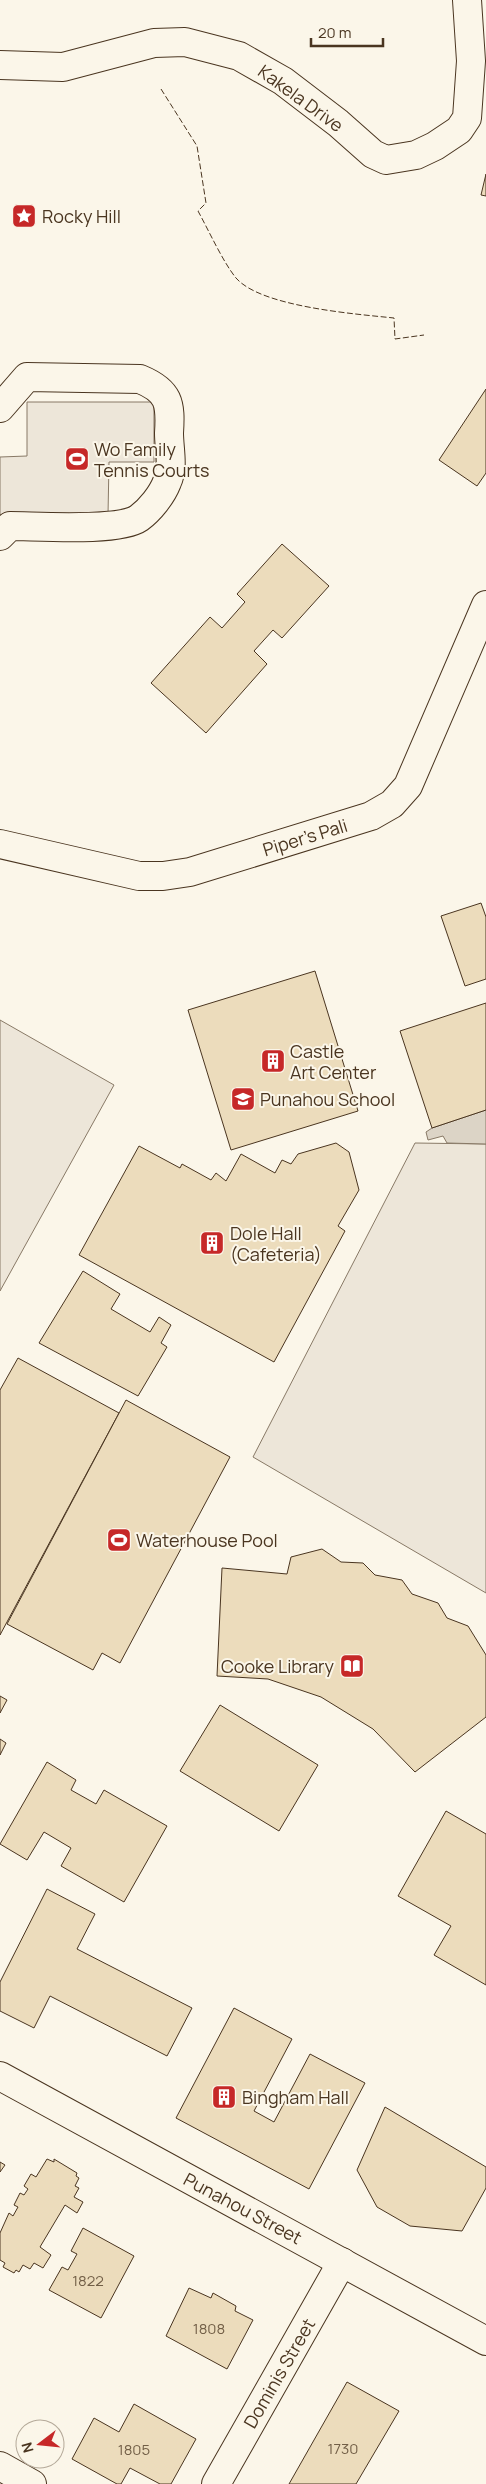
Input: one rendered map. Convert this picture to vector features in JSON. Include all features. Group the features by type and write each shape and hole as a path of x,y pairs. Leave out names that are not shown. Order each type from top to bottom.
{"street":[{"name":"Kakela Drive","path":"0,65 63,67 154,43 185,42 239,56 283,81 338,123 373,154 386,160 416,154 435,146 459,130 467,118 471,61 468,0"},
{"path":"0,408 27,377 140,378 157,386 168,400 171,460 168,481 156,500 138,519 116,526 10,526 0,536"},
{"name":"Piper's Pali","path":"0,844 139,876 163,876 190,872 371,816 392,804 411,781 486,604"},
{"name":"Punahou Street","path":"0,2076 486,2341"},
{"name":"Dominis Street","path":"216,2484 342,2262"},
{"path":"0,2466 32,2484"}],"shaded area":[{"name":"Wo Family Tennis Courts","path":"27,402 154,402 154,462 109,462 108,516 0,515 0,457 27,456"},
{"path":"0,1020 114,1085 0,1291"},
{"path":"486,1110 486,1144 447,1143 443,1136 428,1140 426,1132 432,1128"},
{"path":"415,1143 486,1144 486,1593 253,1457"}],"building":[{"path":"486,174 486,196 481,195"},
{"path":"486,389 486,473 477,486 439,460"},
{"path":"282,544 329,586 282,638 273,630 254,651 267,664 206,733 151,683 210,617 222,628 245,602 237,594"},
{"path":"481,903 486,917 486,979 465,986 441,916"},
{"name":"Castle Art Center","path":"315,971 358,1111 231,1150 188,1010"},
{"path":"486,1003 486,1110 432,1128 400,1031"},
{"name":"Dole Hall (Cafeteria)","path":"336,1143 349,1152 359,1190 338,1226 345,1231 274,1362 79,1255 139,1146 180,1168 182,1164 211,1180 216,1173 226,1181 241,1154 275,1173 282,1160 291,1164 298,1154"},
{"path":"83,1271 120,1294 111,1309 150,1332 159,1317 171,1325 161,1343 167,1347 138,1396 39,1343"},
{"path":"18,1358 119,1413 0,1635 0,1390"},
{"name":"Waterhouse Pool","path":"126,1400 230,1457 120,1663 102,1653 93,1670 7,1624"},
{"name":"Cooke Library","path":"322,1549 341,1562 363,1563 375,1575 402,1580 412,1594 438,1603 447,1618 468,1626 486,1655 486,1717 415,1772 373,1729 321,1697 268,1679 217,1676 222,1568 287,1574 291,1557"},
{"path":"0,1696 7,1700 0,1713"},
{"path":"220,1705 318,1765 279,1831 180,1771"},
{"path":"0,1739 6,1743 0,1755"},
{"path":"47,1762 76,1780 71,1790 96,1804 104,1790 167,1826 124,1902 61,1866 71,1848 44,1832 27,1860 0,1844"},
{"path":"446,1811 486,1834 486,1985 434,1955 451,1926 398,1896"},
{"path":"47,1889 95,1914 77,1949 192,2008 167,2056 50,1996 34,2028 0,2011 0,1982"},
{"name":"Bingham Hall","path":"234,2008 292,2039 254,2111 274,2122 310,2054 365,2083 309,2189 176,2118"},
{"path":"385,2107 486,2167 486,2188 462,2231 410,2226 377,2207 357,2170"},
{"path":"47,2159 54,2162 54,2159 77,2173 76,2176 79,2178 75,2186 79,2188 74,2197 83,2202 77,2213 65,2205 40,2247 51,2255 43,2268 34,2263 30,2269 23,2265 19,2272 16,2270 14,2273 3,2267 5,2263 0,2260 0,2233 9,2213 13,2216 18,2207 14,2205 20,2193 24,2195 28,2189 24,2186 31,2174 36,2177"},
{"path":"0,2162 5,2165 0,2172"},
{"path":"83,2228 134,2256 101,2318 49,2290 62,2267 68,2270 77,2254 71,2251"},
{"path":"189,2288 211,2298 213,2293 236,2306 235,2311 253,2320 227,2369 166,2336"},
{"path":"347,2382 399,2411 356,2484 289,2484"},
{"path":"134,2404 196,2439 171,2484 160,2484 130,2468 121,2484 117,2484 72,2459 94,2418 119,2432"}],"fence":[{"path":"161,89 197,146 206,203 198,211 221,255 236,278 248,288 287,302 334,311 394,318 395,339 424,335"}],"place":[{"name":"Rocky Hill","path":"24,216"},
{"name":"Wo Family Tennis Courts","path":"77,459"},
{"name":"Castle Art Center","path":"273,1061"},
{"name":"Punahou School","path":"243,1099"},
{"name":"Dole Hall (Cafeteria)","path":"212,1243"},
{"name":"Waterhouse Pool","path":"119,1540"},
{"name":"Cooke Library","path":"352,1666"},
{"name":"Bingham Hall","path":"224,2097"}]}
